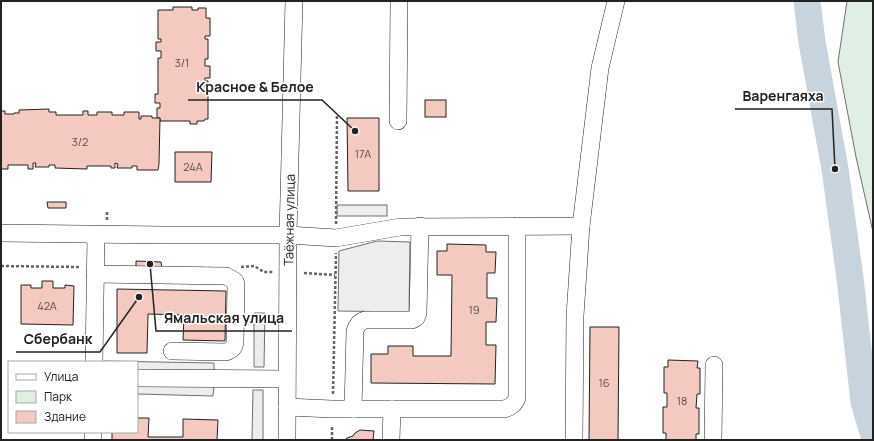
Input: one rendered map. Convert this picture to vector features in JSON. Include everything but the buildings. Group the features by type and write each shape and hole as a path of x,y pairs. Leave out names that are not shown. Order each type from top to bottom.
{"street":[{"name":"Таёжная улица","path":"287,440 286,379 288,235 294,1"},
{"path":"398,121 399,1"},
{"path":"574,440 575,316 581,226 600,68 616,1"},
{"path":"1,233 96,235 288,235 336,238 400,227 420,226 581,226"},
{"path":"353,409 355,331 357,326 360,322 365,320 412,320 416,318 418,313 420,226"},
{"path":"287,407 332,409 510,408 515,403 517,398 517,226"},
{"path":"94,361 96,235"},
{"path":"95,274 226,276 235,281 235,342 231,351 172,351"},
{"path":"713,440 714,365"},
{"path":"138,378 286,379"},
{"path":"391,440 392,409"}],"path":[{"path":"332,440 337,114"}],"green space":[{"path":"847,1 873,1 873,232 856,157 838,62"}],"shaded area":[{"path":"337,205 387,205 387,216 337,216"},
{"path":"377,241 410,242 409,312 338,311 339,251"},
{"path":"254,313 265,313 264,367 254,367"},
{"path":"138,362 214,363 214,374 138,373"},
{"path":"138,384 214,386 213,396 138,394"},
{"path":"253,390 263,390 263,440 252,440"}],"waterway":[{"path":"807,1 812,42 835,169 850,278 864,402 873,432"}],"place":[{"name":"Красное & Белое","path":"355,131"},
{"name":"Варенгаяха","path":"835,169"},
{"name":"Ямальская улица","path":"150,264"},
{"name":"Сбербанк","path":"139,297"}]}
